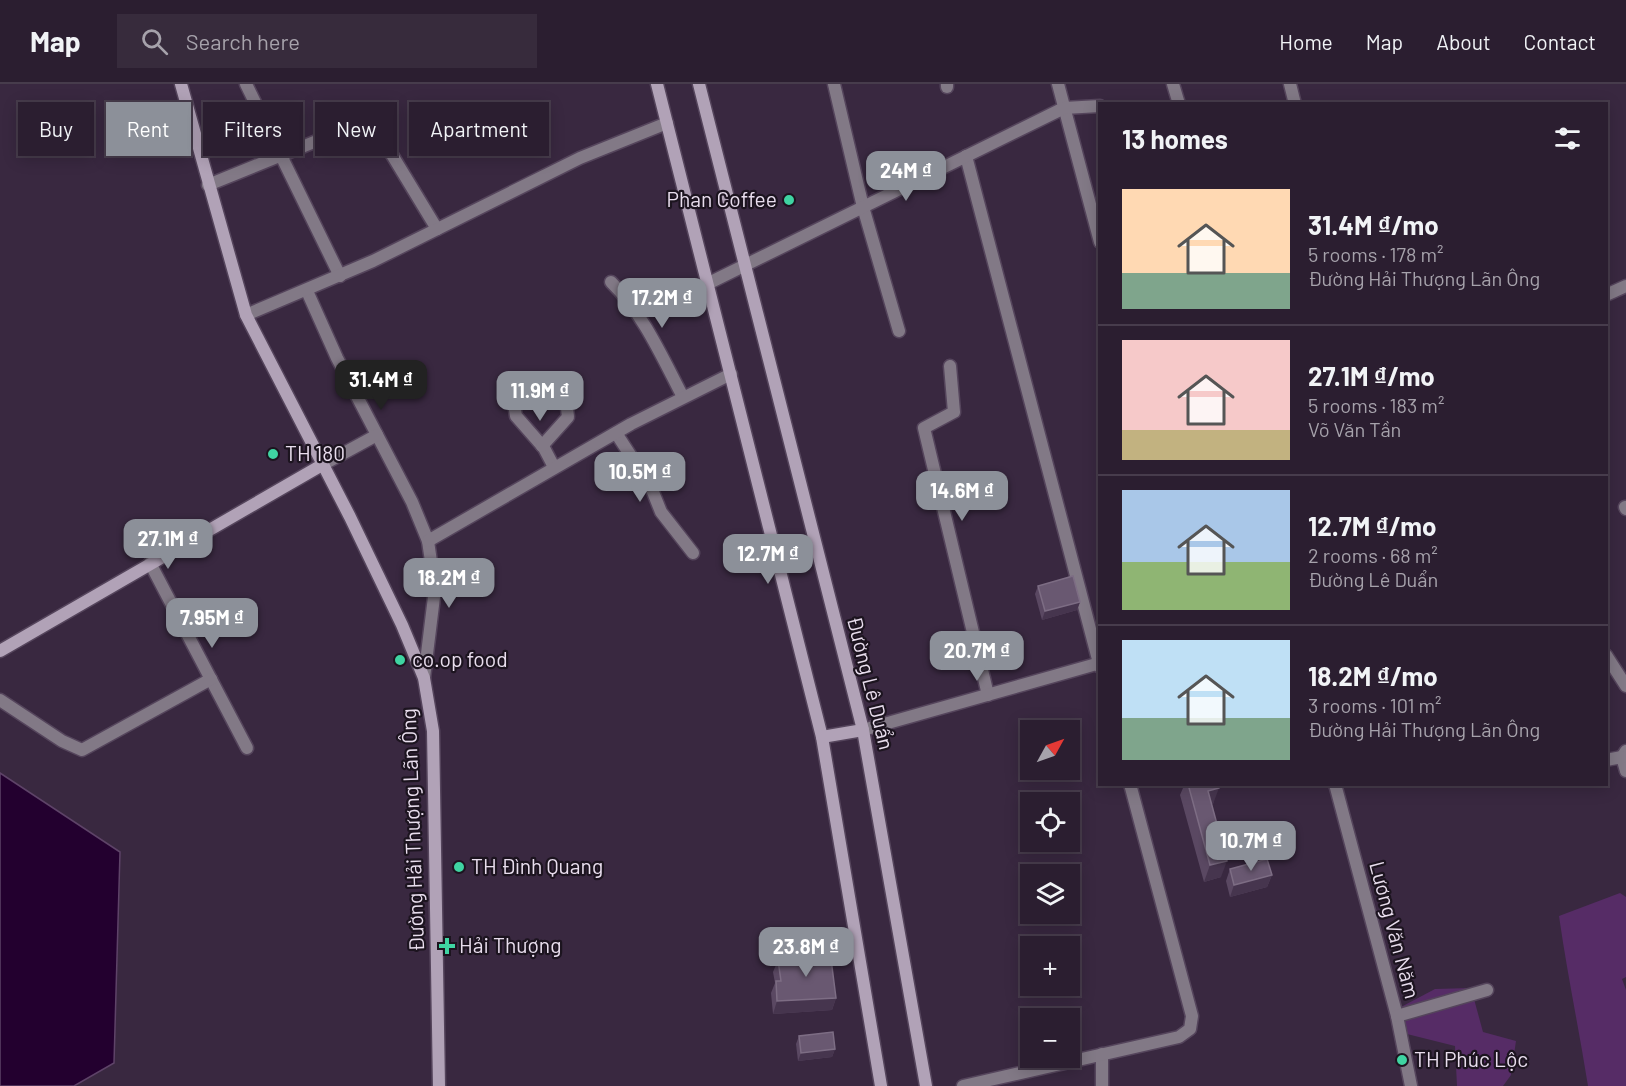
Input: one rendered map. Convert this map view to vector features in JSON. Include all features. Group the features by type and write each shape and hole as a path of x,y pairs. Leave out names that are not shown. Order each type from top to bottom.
{"main road":[{"name":"Đường Hải Thượng Lãn Ông","path":"181,84 246,315 381,580 424,678 433,731 439,1086"},
{"path":"657,84 822,737 881,1086"},
{"name":"Đường Lê Duẩn","path":"699,84 743,266 863,730 926,1086"},
{"path":"0,651 322,465"},
{"path":"822,737 863,730"}],"street":[{"path":"246,84 254,102"},
{"path":"834,84 863,207 899,331"},
{"path":"1058,84 1098,235"},
{"path":"1173,84 1179,102"},
{"path":"1290,84 1294,102"},
{"path":"709,283 1064,108 1098,106"},
{"path":"303,147 366,121 377,130 437,229"},
{"path":"246,315 340,276 580,158 667,123"},
{"path":"208,185 280,156 340,276"},
{"path":"966,156 1098,660"},
{"path":"611,282 620,291 657,348 682,397"},
{"path":"1608,294 1626,286"},
{"path":"307,291 337,358 412,502 428,541 435,589 424,678"},
{"path":"950,366 954,412 924,429 988,694"},
{"path":"428,541 554,467 682,397 731,374"},
{"path":"510,380 516,416 542,446 554,467"},
{"path":"542,446 568,417 566,399"},
{"path":"616,433 651,487 661,512 693,553"},
{"path":"322,465 377,435"},
{"path":"150,563 247,748"},
{"path":"1608,658 1626,686"},
{"path":"863,730 1098,664"},
{"path":"0,700 62,741 82,750 212,679"},
{"path":"1608,759 1624,754 1626,771"},
{"path":"963,1086 1179,1037 1190,1029 1192,1016 1131,786"},
{"name":"Lương Văn Năm","path":"1336,786 1397,1016 1411,1086"},
{"path":"1397,1016 1486,990"},
{"path":"1102,1054 1102,1086"}],"shaded area":[{"path":"0,773 120,852 114,1063 74,1086 0,1086"},
{"path":"1620,893 1626,897 1626,977 1622,979 1626,990 1626,1086 1588,1086 1559,916"},
{"path":"1471,988 1483,1032 1516,1041 1511,1075 1503,1086 1457,1086 1455,1046 1407,1034 1401,1007 1435,989"}],"building":[{"path":"1073,576 1080,602 1045,611 1038,586"},
{"path":"1189,786 1218,786 1219,788 1208,791 1227,861 1210,865"},
{"path":"1267,859 1272,875 1234,885 1230,869"},
{"path":"830,951 836,998 777,1001 776,981 781,981 778,960"},
{"path":"833,1032 835,1049 801,1053 799,1036"}],"place":[{"name":"Phan Coffee","path":"789,200"},
{"name":"TH 180","path":"273,454"},
{"name":"co.op food","path":"400,660"},
{"name":"TH Đình Quang","path":"459,867"},
{"name":"Hải Thượng","path":"447,946"},
{"name":"TH Phúc Lộc","path":"1402,1060"}]}
